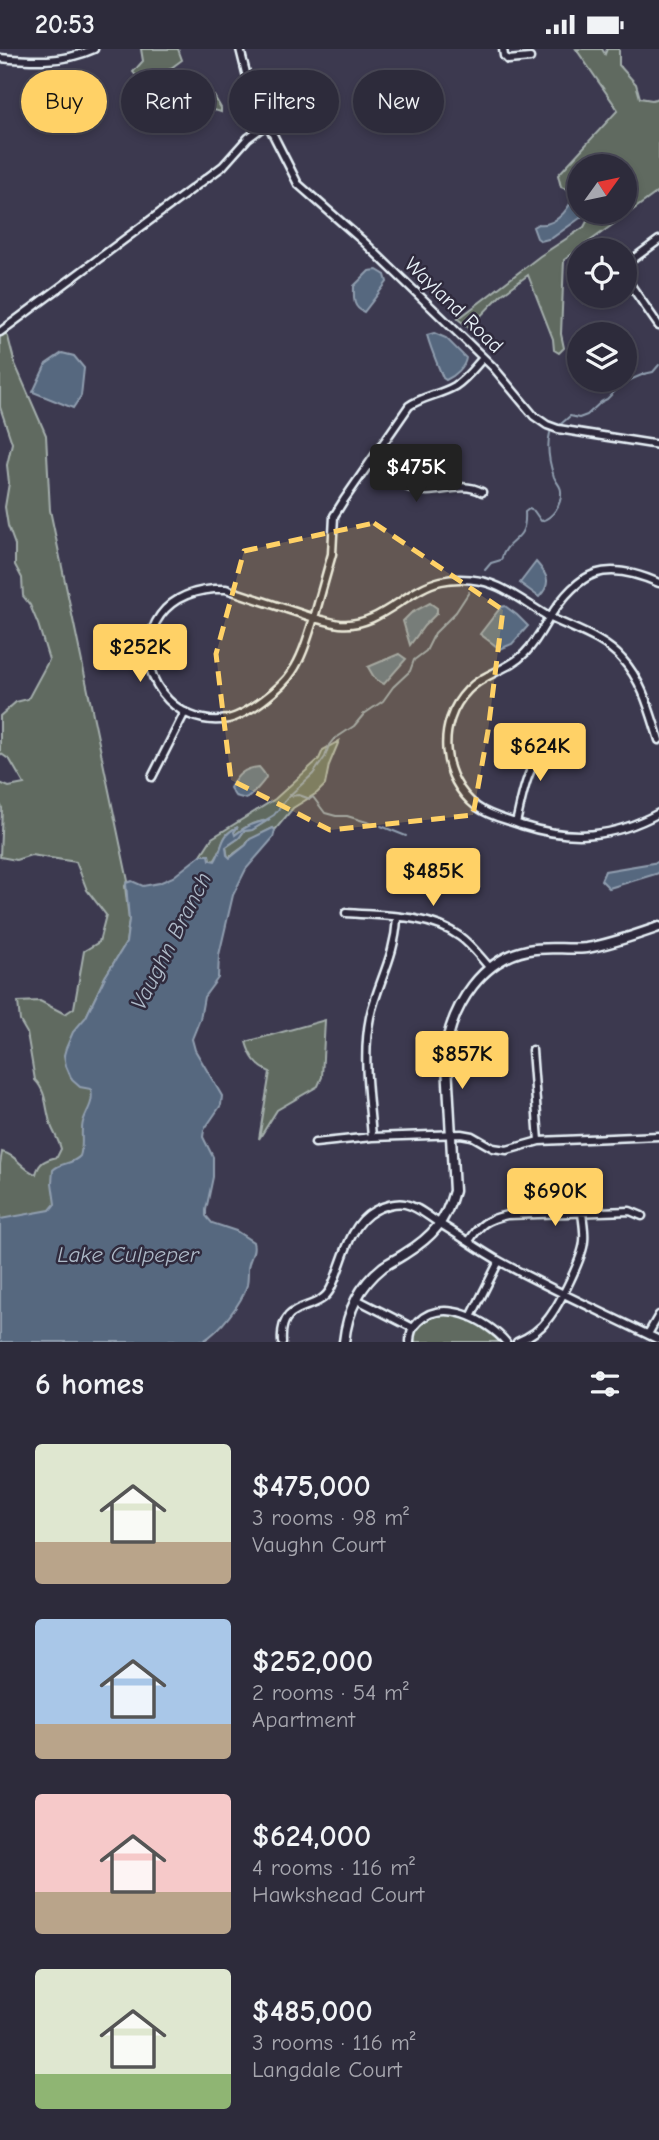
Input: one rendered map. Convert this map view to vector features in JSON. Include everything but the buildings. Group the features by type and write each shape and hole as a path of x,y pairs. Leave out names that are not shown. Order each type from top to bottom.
{"street":[{"path":"0,58 30,61 64,59 94,49"},
{"name":"Wayland Road","path":"240,49 245,70"},
{"path":"503,49 504,57 508,60 530,58"},
{"path":"0,332 223,166 255,133"},
{"name":"Wayland Road","path":"271,133 292,175 305,192 357,235 503,377 534,416 547,425 561,429 659,445"},
{"path":"637,256 659,240"},
{"path":"637,294 659,326"},
{"path":"482,358 456,386 419,398 409,406 334,516 328,569 314,618 304,649 292,673 256,705 229,719 205,719 185,712 173,705 158,688 148,659 153,628 174,601 190,593 226,589 314,618 342,624 367,620 381,614 424,587 462,579 498,587 606,645 621,657 643,692 659,740"},
{"path":"369,464 395,482 419,491 472,486 482,492"},
{"path":"659,583 621,571 603,571 582,579 567,592 526,653 515,662 480,679 466,691 448,724 446,747 448,763 465,796 492,816 545,832 572,835 601,834 623,829 659,813"},
{"path":"152,777 185,712"},
{"path":"516,823 533,762 542,751 563,739"},
{"path":"346,913 437,923 459,936 490,968"},
{"path":"372,1137 366,1040 371,1015 391,956 397,918"},
{"path":"344,1342 346,1324 365,1285 383,1267 424,1242 449,1210 454,1191 445,1057 448,1034 464,998 478,979 506,957 526,950 588,948 659,927"},
{"path":"532,1050 539,1141"},
{"path":"315,1143 372,1137 461,1134 472,1136 493,1149 507,1150 539,1141 659,1136"},
{"path":"282,1342 283,1328 291,1313 299,1307 318,1302 327,1295 358,1225 373,1211 404,1204 421,1210 499,1261 659,1340"},
{"path":"469,1241 478,1227 488,1220 507,1215 630,1211 642,1216"},
{"path":"517,1342 537,1331 549,1318 563,1293 578,1262 584,1241 582,1213"},
{"path":"471,1317 499,1261"},
{"path":"356,1299 413,1328"},
{"path":"410,1342 413,1328 423,1318 434,1311 450,1310 471,1317 506,1342"},
{"path":"649,1334 659,1315"}],"highlighted area":[{"path":"374,523 503,610 488,731 473,815 330,830 231,780 216,654 244,551"}],"green space":[{"path":"141,49 178,49 182,60 168,70 135,70 143,61"},
{"path":"576,49 602,49 605,54 607,49 619,49 619,65 636,84 640,98 659,98 659,191 637,207 637,154 577,154 618,110"},
{"path":"215,98 221,108 221,112 215,111"},
{"path":"567,165 567,189 561,187 558,175"},
{"path":"586,224 614,224 594,238 567,238"},
{"path":"567,238 561,334 564,348 559,353 554,350 553,339 528,275 501,295 469,328 458,319"},
{"path":"4,332 46,435 50,510 128,881 125,886 129,920 126,943 105,977 86,1017 89,1088 93,1091 94,1103 81,1156 73,1165 50,1211 0,1221 2,1152 36,1174 41,1164 57,1157 61,1149 42,1091 35,1080 27,1033 20,1021 18,1002 40,1001 65,1014 74,1008 84,951 99,942 106,915 87,890 76,862 31,855 16,860 0,857 0,783 9,787 24,784 10,760 0,753 0,716 16,702 28,699 49,660 38,624 23,596 22,578 15,565 15,545 5,507 9,483 7,465 12,443 0,407 0,334"},
{"path":"339,741 329,765 325,785 293,808 275,830 273,828 248,841 228,858 226,847 244,831 252,830 268,820 250,825 235,835 233,834 236,828 225,838 214,861 210,860 209,855 201,855 212,838 275,799 319,759 323,750"},
{"path":"325,1020 322,1077 318,1086 277,1110 259,1139 270,1072 254,1060 246,1042"},
{"path":"434,1311 471,1317 506,1342 410,1342 413,1328"}],"water":[{"path":"567,208 567,224 572,224 552,238 541,241 537,238 533,227 552,222"},
{"path":"377,270 385,275 387,282 364,312 356,305 354,286 369,271"},
{"path":"434,333 446,338 466,358 459,371 446,380 427,335"},
{"path":"62,353 74,356 84,368 81,396 73,408 33,392 46,364"},
{"path":"536,562 547,579 546,588 539,597 520,583"},
{"path":"430,603 437,608 437,613 410,645 403,621 411,613"},
{"path":"505,606 528,626 512,644 500,649 480,634 501,607"},
{"path":"399,654 406,659 384,684 375,679 368,667"},
{"path":"259,767 266,777 260,785 246,799 235,796 230,788 235,779 245,771"},
{"name":"Lake Culpeper","path":"270,819 252,830 244,831 226,847 230,858 250,839 273,828 275,830 273,838 246,869 233,895 219,955 218,978 204,997 200,1019 192,1039 195,1050 222,1096 221,1105 204,1130 203,1137 213,1157 213,1177 206,1216 212,1223 236,1231 253,1242 247,1285 240,1300 223,1324 203,1341 0,1342 0,1219 50,1210 55,1204 53,1170 80,1156 82,1126 92,1094 91,1089 80,1087 72,1080 64,1055 73,1032 86,1017 105,977 126,943 129,920 126,883 132,881 143,886 159,883 173,877 201,855 209,855 210,860 215,861 225,838 232,830 238,827 235,835 248,826"},
{"path":"659,862 659,873 609,888 601,880 605,871"}],"waterway":[{"name":"Vaughn Branch","path":"561,424 570,416 579,418 587,415 623,383 653,372 659,365"},
{"name":"Vaughn Branch","path":"485,570 491,563 501,560 508,546 520,535 525,522 525,512 529,509 534,511 541,521 553,514 558,505 561,491 549,460 550,433"},
{"name":"Vaughn Branch","path":"264,821 274,815 289,796 313,774 333,740 383,701 410,671 414,660 426,651 435,633 456,612 469,592"},
{"path":"290,796 299,795 310,799 313,797 325,813 370,823"},
{"path":"381,826 406,836"}]}
